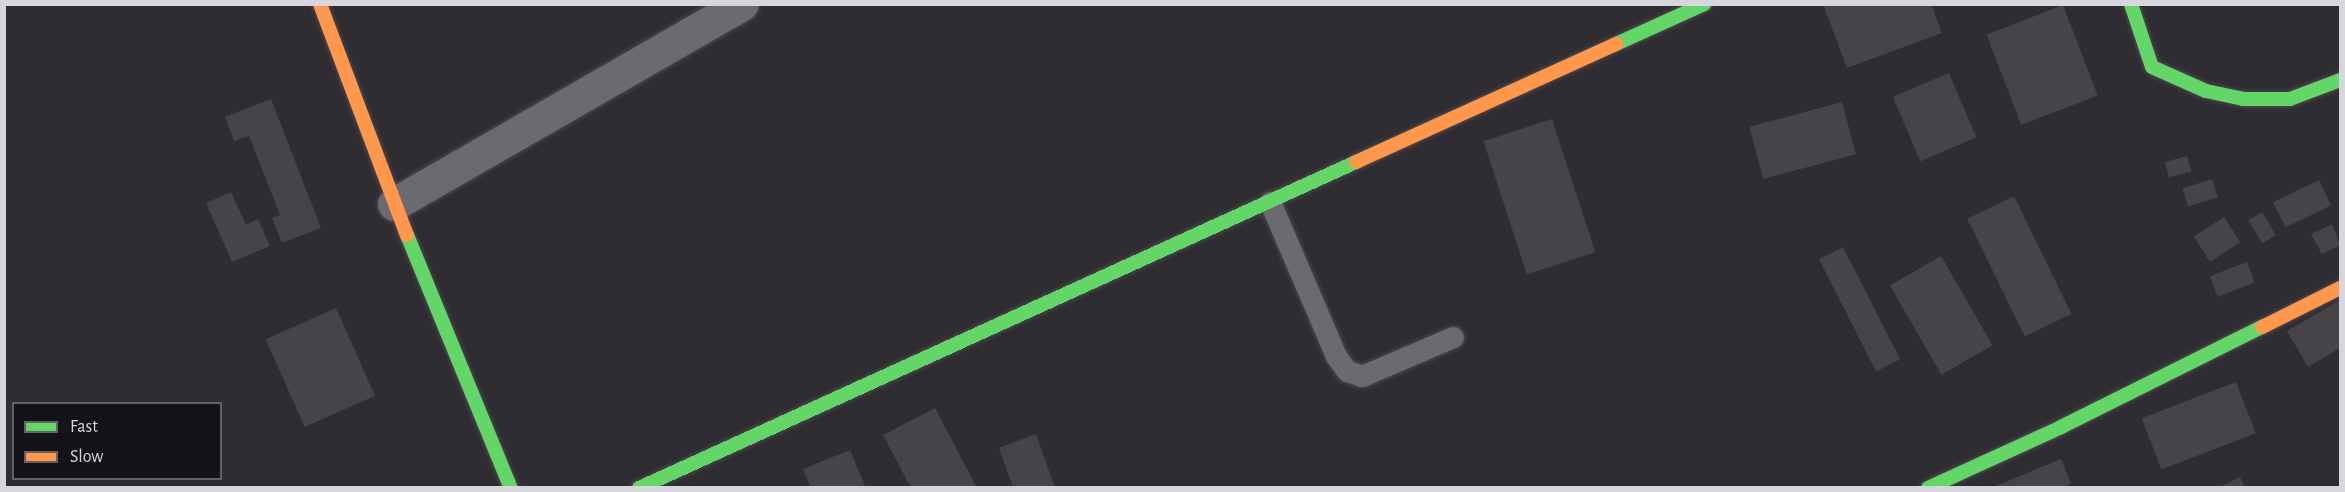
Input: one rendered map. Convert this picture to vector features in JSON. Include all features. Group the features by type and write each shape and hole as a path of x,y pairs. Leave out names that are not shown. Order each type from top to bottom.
{"street":[{"path":"320,4 394,204 511,488"},
{"path":"394,204 742,4"},
{"path":"639,488 1704,4"},
{"path":"2131,4 2152,67 2206,92 2243,99 2290,99 2340,80"},
{"path":"1928,488 2061,427 2340,288"}],"lane":[{"path":"1270,202 1336,356 1347,371 1362,376 1372,373 1454,337"}],"building":[{"path":"1823,4 1931,4 1942,33 1847,68"},
{"path":"2063,5 2098,96 2021,125 1986,34"},
{"path":"1949,73 1976,137 1920,161 1893,97"},
{"path":"271,99 321,228 282,243 272,218 280,215 249,136 234,141 225,117"},
{"path":"1842,102 1856,154 1763,179 1749,127"},
{"path":"1552,119 1595,252 1527,274 1484,141"},
{"path":"2187,156 2191,171 2169,177 2165,162"},
{"path":"2212,179 2218,197 2188,207 2183,189"},
{"path":"2319,180 2331,205 2285,228 2273,202"},
{"path":"231,192 246,225 258,219 270,246 232,262 206,203"},
{"path":"2014,196 2071,314 2025,337 1967,219"},
{"path":"2262,212 2276,235 2262,243 2248,220"},
{"path":"2224,217 2240,242 2210,262 2194,237"},
{"path":"2332,224 2340,245 2322,254 2311,234"},
{"path":"1843,247 1900,359 1876,372 1819,259"},
{"path":"1941,256 1992,345 1941,375 1890,286"},
{"path":"2247,262 2255,283 2218,297 2210,276"},
{"path":"2340,300 2340,348 2308,367 2287,331"},
{"path":"336,308 375,396 305,427 266,339"},
{"path":"2236,382 2256,433 2161,470 2142,418"},
{"path":"935,408 977,488 911,488 883,435"},
{"path":"1036,434 1055,488 1013,488 999,448"},
{"path":"850,450 866,488 811,488 803,469"},
{"path":"2061,459 2071,484 2061,488 1991,488"},
{"path":"2240,477 2245,488 2218,488"}],"traffic: fast":[{"path":"1616,44 1704,4"},
{"path":"2131,4 2152,67 2206,91 2243,99 2290,99 2340,80"},
{"path":"639,488 1356,162"},
{"path":"407,235 511,488"},
{"path":"1928,488 2061,427 2262,327"}],"traffic: slow":[{"path":"320,4 407,235"},
{"path":"1356,162 1616,44"},
{"path":"2262,327 2340,288"}]}
